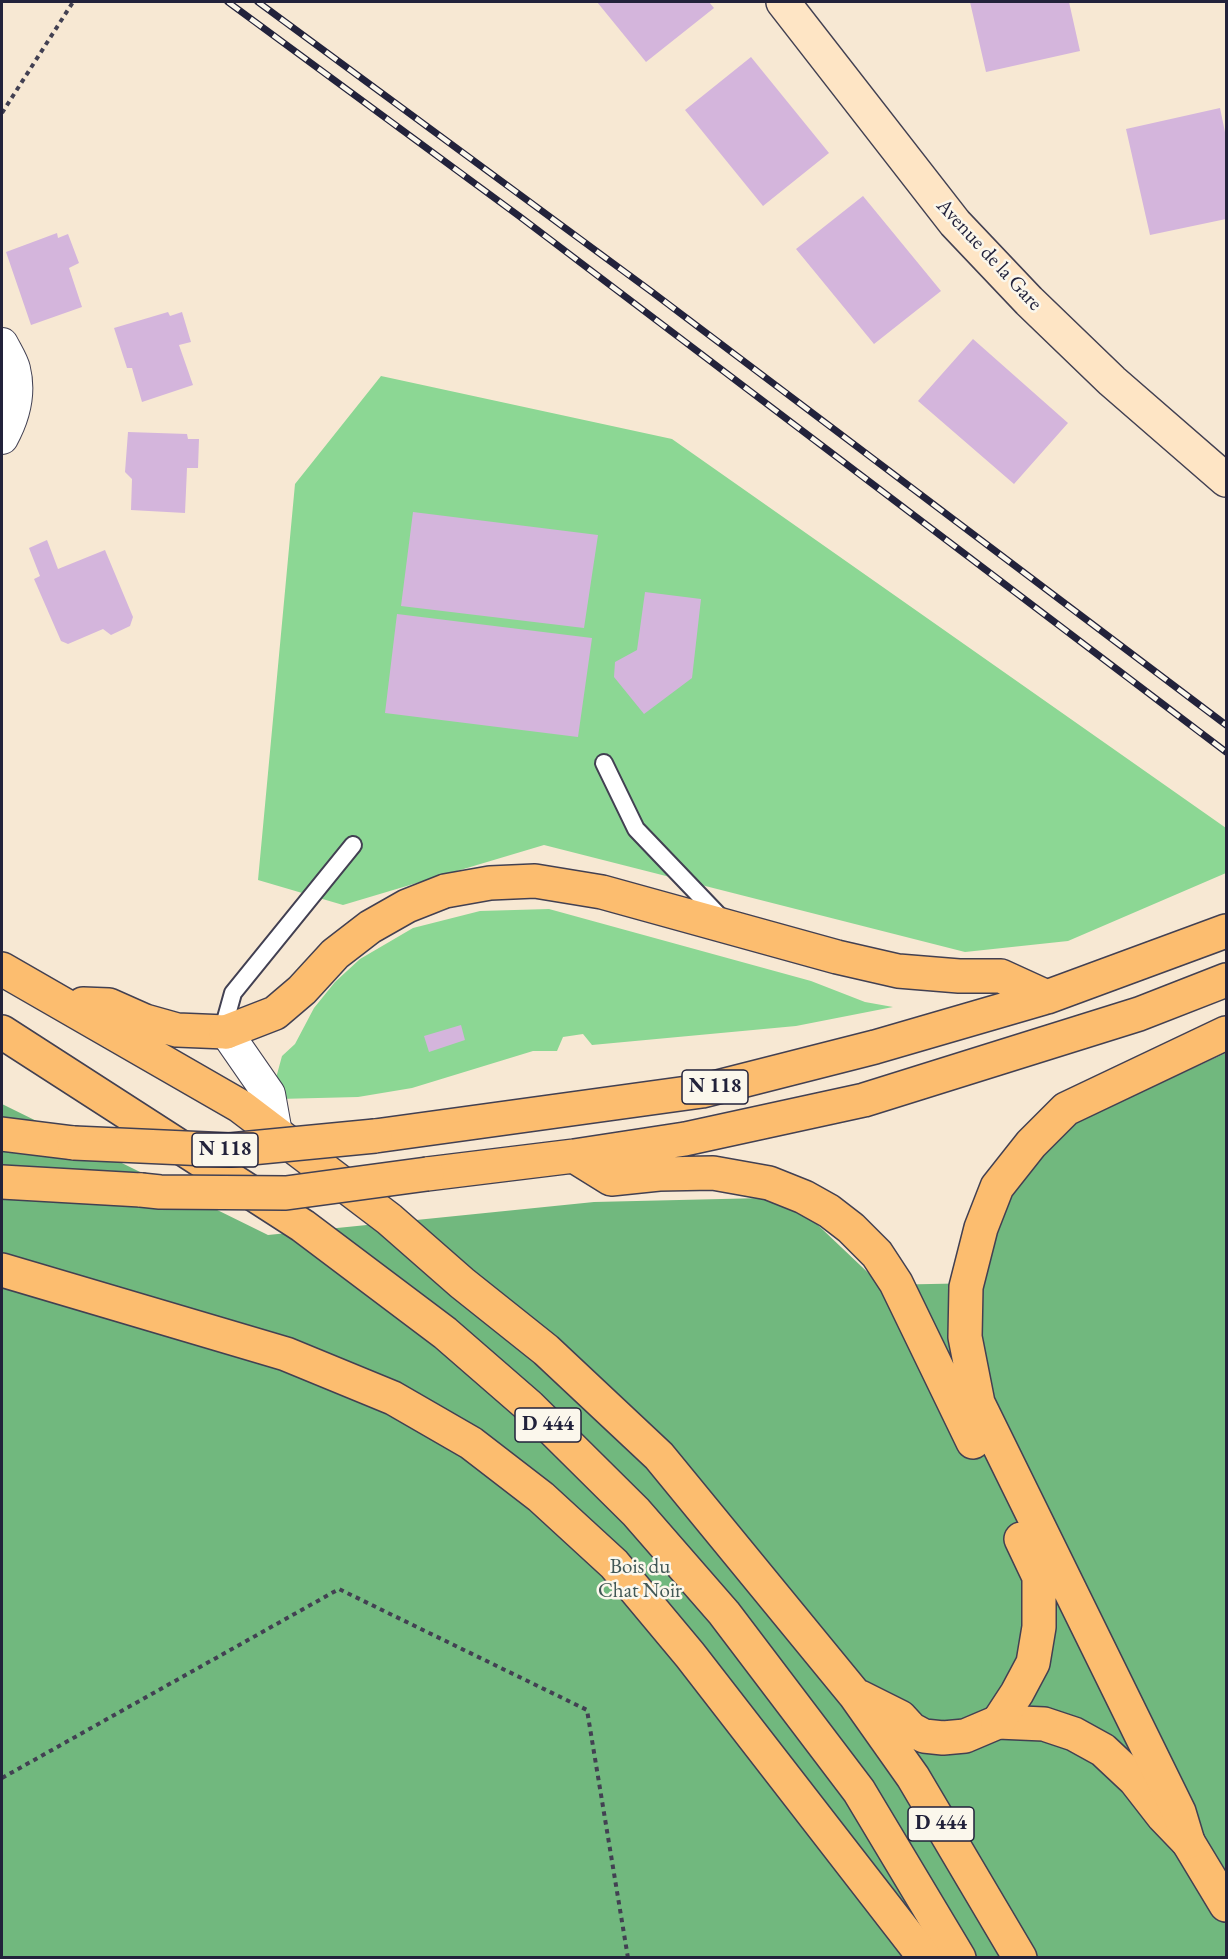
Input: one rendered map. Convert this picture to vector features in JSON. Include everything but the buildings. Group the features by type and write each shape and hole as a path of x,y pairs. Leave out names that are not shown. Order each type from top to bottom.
{"main road":[{"path":"66,1004 109,1005 145,1021 177,1030 226,1032 275,1013 302,990 335,954 370,927 407,906 445,891 490,883 536,881 602,892 837,957 898,971 959,976 1002,976 1047,997"},
{"name":"N 118","path":"2,1134 74,1143 230,1150 375,1136 702,1091 875,1047 1047,997 1227,931"},
{"name":"D 444","path":"2,969 240,1106 389,1219 462,1283 546,1350 659,1456 855,1695 913,1777 1020,1958"},
{"name":"N 118","path":"2,1182 160,1192 286,1192 574,1156 685,1139 864,1100 1139,1014 1227,981"},
{"name":"D 444","path":"2,1032 303,1226 445,1333 529,1406 636,1512 724,1613 859,1791 959,1958"},
{"path":"1188,1842 1179,1812 978,1403 965,1337 966,1287 981,1228 996,1187 1030,1144 1066,1109 1227,1033"},
{"path":"574,1156 611,1179 659,1174 713,1173 769,1183 804,1197 830,1211 877,1254 896,1283 1039,1577 1040,1627 1033,1663 998,1722"},
{"path":"2,1270 286,1354 393,1398 471,1443 541,1497 614,1564 690,1655 926,1958"},
{"path":"855,1695 900,1717 924,1736 943,1738 965,1736 998,1722 1044,1724 1074,1734 1103,1750 1135,1780 1163,1816 1188,1842 1227,1905"}],"street":[{"name":"Avenue de la Gare","path":"783,2 955,223 1029,301 1112,381 1227,480"},
{"path":"2,344 14,368 16,397 9,424 2,438"},
{"path":"226,1032 269,1094 276,1133"}],"lane":[{"path":"604,763 636,829 731,928"},
{"path":"226,1032 226,1018 233,993 353,844"}],"path":[{"path":"2,113 73,2"},
{"path":"2,1778 339,1589 587,1710 628,1958"}],"green space":[{"path":"381,376 672,439 1226,828 1226,873 1068,941 965,952 544,845 343,905 258,880 295,484"},
{"path":"549,909 811,981 865,1002 893,1007 796,1026 592,1045 583,1034 563,1037 557,1051 533,1051 412,1088 358,1097 278,1099 276,1078 282,1056 295,1044 314,1008 335,982 360,959 413,928 480,911"},
{"name":"Bois du Chat Noir","path":"1226,1053 1226,1957 2,1957 2,1104 268,1235 594,1202 764,1198 801,1209 881,1285 981,1283 1011,1193 1069,1125"}],"railway":[{"path":"228,2 519,216 1226,752"},
{"path":"258,2 652,292 1226,725"}]}
